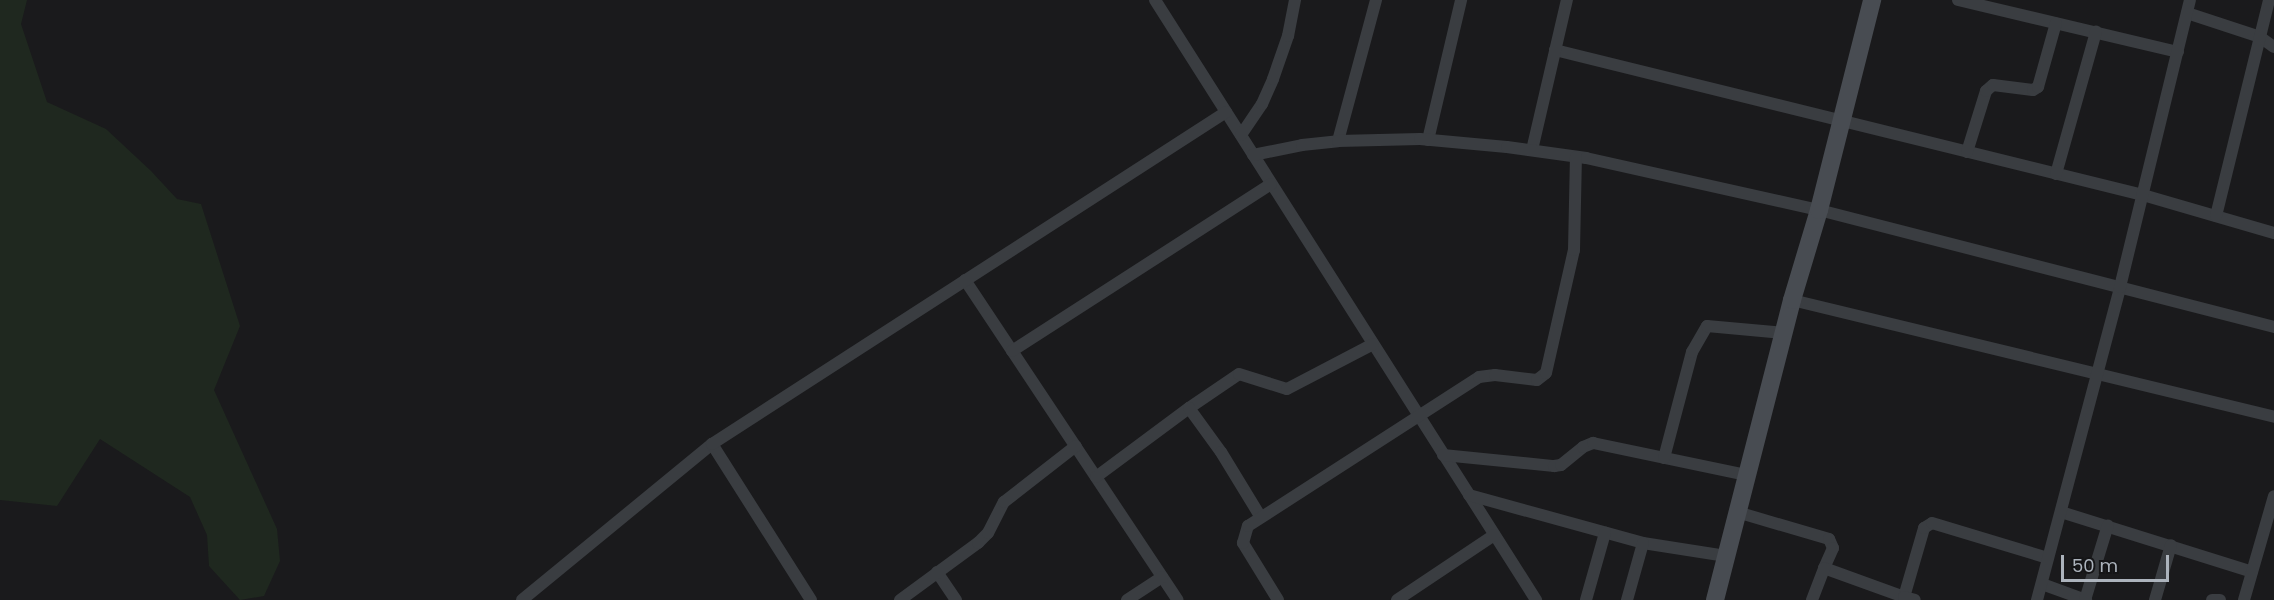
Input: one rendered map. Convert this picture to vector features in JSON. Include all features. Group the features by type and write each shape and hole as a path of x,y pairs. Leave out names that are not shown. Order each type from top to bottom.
{"street":[{"path":"1155,0 1536,600"},
{"path":"1241,135 1262,104 1273,79 1288,36 1295,0"},
{"path":"1338,141 1377,0"},
{"path":"1428,140 1461,0"},
{"path":"1532,150 1567,0"},
{"path":"1715,600 1792,300 1819,210 1872,0"},
{"path":"1958,0 2178,52"},
{"path":"2037,600 2120,287 2190,0"},
{"path":"2216,216 2269,0"},
{"path":"2187,13 2260,37 2274,47"},
{"path":"1967,152 1986,91 1993,85 2033,90 2038,87 2056,23"},
{"path":"2056,174 2096,32"},
{"path":"1555,50 2143,195 2274,233"},
{"path":"522,600 712,444 1226,112"},
{"path":"1253,155 1338,141 1428,140 1532,150 1576,157 1819,210 2274,327"},
{"path":"1278,600 1242,543 1244,531 1260,516 1479,377 1495,375 1537,380 1546,373 1574,250 1576,157"},
{"path":"1012,351 1271,184"},
{"path":"965,280 1178,600"},
{"path":"1792,300 2274,417"},
{"path":"1664,458 1692,352 1707,326 1784,333"},
{"path":"1096,477 1239,374 1287,389 1373,344"},
{"path":"1189,408 1221,452 1260,516"},
{"path":"1443,454 1554,466 1561,465 1583,447 1593,443 1746,475"},
{"path":"712,444 811,600"},
{"path":"900,600 978,543 988,532 1004,502 1076,446"},
{"path":"1469,495 1643,543 1726,556"},
{"path":"2244,600 2274,496"},
{"path":"1737,512 1830,539 1833,548 1812,600"},
{"path":"2061,512 2171,544 2252,572"},
{"path":"1824,568 1910,598 1924,528 1932,524 2048,558"},
{"path":"2042,584 2085,600 2108,525"},
{"path":"1586,600 1605,533"},
{"path":"1397,600 1494,535"},
{"path":"1628,600 1643,543"},
{"path":"2155,600 2171,544"},
{"path":"938,572 956,600"},
{"path":"1127,600 1162,577"},
{"path":"2212,600 2220,600"}],"shaded area":[{"path":"0,0 27,0 21,24 47,102 106,129 177,199 201,204 240,326 214,390 277,529 280,561 264,596 240,600 209,566 207,535 190,497 100,439 57,506 0,500"}]}
